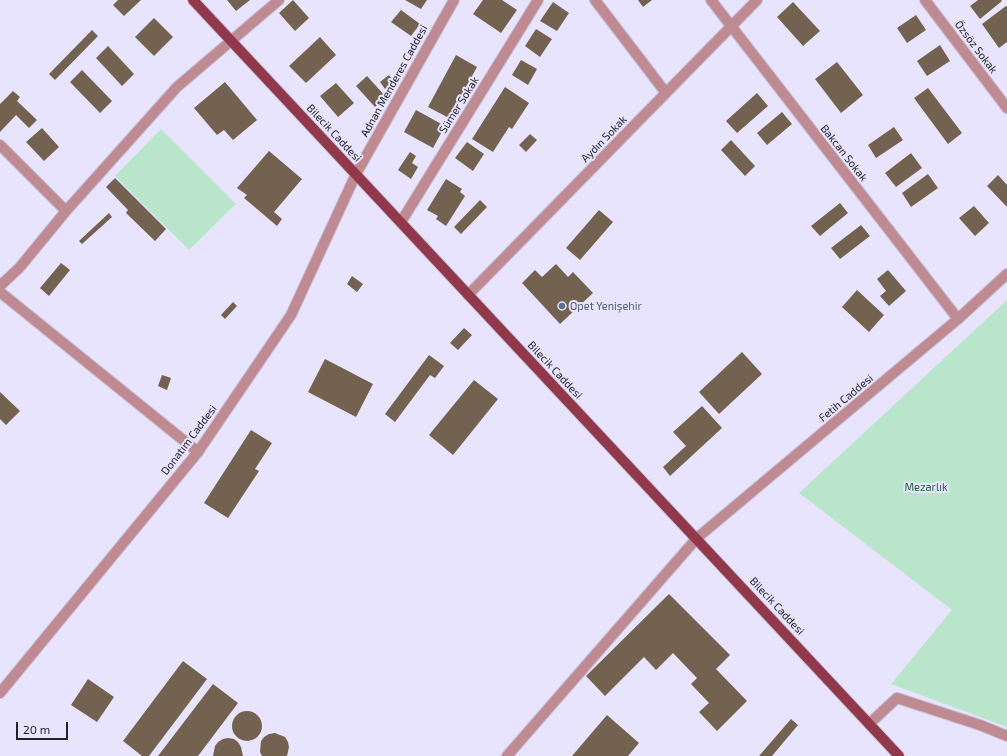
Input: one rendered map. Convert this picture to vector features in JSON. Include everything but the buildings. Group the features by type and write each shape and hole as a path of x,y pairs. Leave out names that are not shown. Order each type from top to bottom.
{"main road":[{"name":"Bilecik Caddesi","path":"193,0 899,756"}],"street":[{"path":"0,286 20,268 66,211 177,88 279,0"},
{"name":"Adnan Menderes Caddesi","path":"356,174 454,0"},
{"name":"Sümer Sokak","path":"401,222 538,0"},
{"path":"595,0 666,93"},
{"name":"Bakcan Sokak","path":"711,0 958,320"},
{"name":"Aydın Sokak","path":"468,294 757,0"},
{"name":"Özsöz Sokak","path":"925,0 1007,108"},
{"path":"0,145 66,211"},
{"name":"Donatım Caddesi","path":"0,693 198,452 291,315 356,174"},
{"name":"Fetih Caddesi","path":"507,756 697,538 958,320 1007,274"},
{"path":"0,292 198,452"},
{"path":"869,724 897,698 980,725 1007,736"}],"green space":[{"path":"161,129 236,204 189,250 115,176"},
{"name":"Mezarlık","path":"1007,300 1007,727 891,684 952,610 799,493"}],"place":[{"name":"Opet Yenişehir","path":"562,306"}]}
